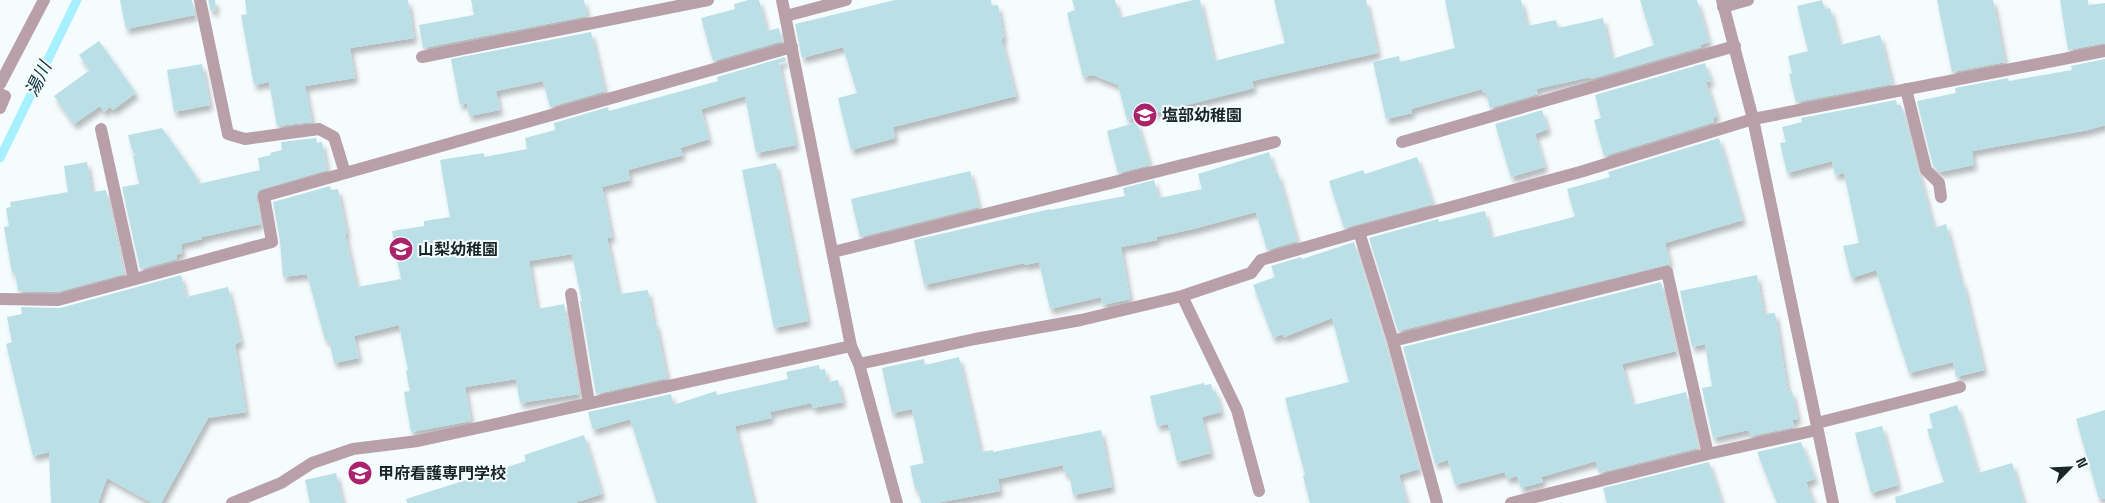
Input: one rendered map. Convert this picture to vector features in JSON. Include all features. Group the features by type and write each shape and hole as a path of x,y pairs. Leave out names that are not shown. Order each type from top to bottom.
{"street":[{"path":"0,84 44,0"},
{"path":"200,0 228,134 246,139 319,128 334,137 345,173"},
{"path":"422,57 708,0"},
{"path":"782,0 851,346 859,364 897,503"},
{"path":"786,16 846,0"},
{"path":"1748,0 1722,3 1753,119 1833,503"},
{"path":"1402,142 1735,46"},
{"path":"0,299 58,300 272,242 264,196 792,47"},
{"path":"859,364 975,339 1081,320 1182,296 1251,273 1261,260 1580,172 1753,119 2105,51"},
{"path":"1906,89 1926,170 1939,183 1941,197"},
{"path":"0,94 5,96 0,108"},
{"path":"101,129 134,279"},
{"path":"833,252 1275,142"},
{"path":"1359,232 1393,341 1438,503"},
{"path":"1393,341 1667,272 1708,454"},
{"path":"571,294 589,404"},
{"path":"1182,296 1237,410 1259,491"},
{"path":"232,503 281,483 312,463 353,449 418,441 851,346"},
{"path":"1511,503 1817,426 1960,387"}],"building":[{"path":"120,0 192,0 195,15 126,29"},
{"path":"208,0 215,0 216,10 211,11"},
{"path":"245,0 408,0 414,38 350,48 355,78 305,86 312,122 277,126 269,82 254,85 241,15 247,14"},
{"path":"471,0 584,0 587,16 423,48 419,25 474,15"},
{"path":"748,0 759,0 767,31 779,28 782,41 713,61 701,18 735,9 734,4"},
{"path":"895,0 991,0 992,6 998,5 1004,39 1001,38 1016,96 893,127 895,138 851,150 838,98 857,93 843,47 802,58 795,24"},
{"path":"1072,0 1115,0 1120,18 1193,0 1200,0 1214,61 1285,43 1274,0 1366,0 1378,53 1252,81 1254,88 1127,120 1118,85 1093,75 1083,77 1067,13 1075,10"},
{"path":"1445,0 1521,0 1527,26 1556,20 1558,28 1603,18 1612,59 1654,45 1640,0 1697,0 1709,42 1700,45 1701,47 1590,79 1590,77 1536,89 1538,94 1490,108 1486,93 1483,93 1482,89 1411,109 1412,113 1386,119 1373,62 1399,56 1400,62 1455,48"},
{"path":"1822,0 1825,9 1830,8 1840,45 1880,35 1892,84 1796,102 1789,74 1792,73 1788,56 1808,51 1797,6"},
{"path":"1937,0 1993,0 2005,62 1952,72"},
{"path":"2060,0 2088,0 2088,5 2105,3 2105,43 2068,50"},
{"path":"591,32 605,91 550,107 543,81 496,91 500,110 469,116 467,103 460,105 451,59"},
{"path":"99,41 136,93 113,110 110,107 104,112 100,106 74,124 54,96 90,70 79,55"},
{"path":"785,57 786,61 779,63 796,145 756,153 745,96 701,109 709,139 680,148 683,155 628,170 630,180 602,187 612,237 607,238 619,294 648,290 667,378 596,394 580,301 582,301 572,254 529,261 537,309 564,304 579,394 520,403 516,379 465,387 471,421 411,432 404,392 410,391 406,371 408,370 399,325 354,336 359,358 334,363 329,339 325,340 307,274 283,277 280,241 273,202 330,186 331,190 338,189 347,234 345,234 357,287 401,279 392,231 424,226 424,221 450,217 440,160 484,153 484,157 527,149 525,138 555,130 554,123 608,107 609,111 718,81 717,77"},
{"path":"2105,59 2105,125 2088,130 1972,151 1974,165 1940,172 1933,166 1917,101 1956,93 1955,88 2008,78 2009,81 2072,70 2071,66"},
{"path":"1705,63 1711,81 1706,82 1717,116 1713,118 1714,122 1604,156 1594,120 1601,118 1595,95"},
{"path":"202,64 210,105 174,112 167,70"},
{"path":"1896,100 1897,105 1901,105 1934,228 1946,224 1961,282 1963,282 1984,370 1956,377 1953,362 1909,373 1876,270 1851,278 1843,246 1859,243 1844,173 1835,175 1832,161 1787,173 1780,143 1786,142 1782,127 1802,122 1801,118"},
{"path":"1542,110 1548,129 1535,134 1545,167 1511,177 1495,124"},
{"path":"1137,122 1150,165 1118,173 1107,131"},
{"path":"162,128 196,176 198,184 260,170 258,158 282,150 281,142 316,138 317,143 322,142 327,170 259,190 256,197 261,224 202,237 202,239 181,244 182,253 176,255 177,259 140,269 122,187 139,184 133,156 136,155 132,150 128,135"},
{"path":"1719,138 1743,220 1665,243 1670,264 1398,331 1369,238 1438,219 1439,222 1485,211 1491,238 1570,218 1575,216 1567,189 1610,177 1608,172"},
{"path":"1269,152 1275,174 1278,173 1297,241 1267,250 1256,212 1156,237 1157,240 1121,247 1130,299 1102,305 1101,297 1050,309 1039,262 1025,265 1024,263 924,285 914,240 1050,209 1125,196 1123,188 1154,180 1159,198 1202,189 1198,174"},
{"path":"1417,157 1433,204 1344,228 1329,181 1363,170 1365,174"},
{"path":"87,162 92,192 106,190 124,274 57,292 18,291 15,272 12,273 4,227 9,226 6,208 11,207 10,202 68,192 64,166"},
{"path":"776,163 808,321 774,328 742,170"},
{"path":"970,171 979,207 860,237 851,199"},
{"path":"1354,242 1385,343 1419,469 1399,475 1407,503 1310,503 1303,476 1305,475 1285,398 1349,382 1332,318 1284,337 1283,334 1273,338 1253,285 1275,277 1271,266 1301,257 1302,259"},
{"path":"181,275 186,297 228,287 241,342 235,344 246,412 208,418 161,503 152,503 107,478 98,503 51,503 49,452 33,456 6,344 12,342 7,317 22,314 21,307 60,308"},
{"path":"1757,275 1764,314 1775,313 1788,392 1792,391 1798,419 1792,420 1795,427 1751,436 1748,430 1713,438 1702,388 1712,386 1705,344 1692,347 1680,291"},
{"path":"1661,282 1676,351 1622,364 1633,405 1686,392 1698,448 1599,473 1596,461 1541,477 1543,482 1521,488 1517,476 1507,479 1505,472 1455,485 1448,460 1435,464 1403,347"},
{"path":"959,357 981,452 993,450 993,452 1101,430 1112,487 1073,495 1069,473 1065,474 1063,465 998,479 1000,491 936,503 921,503 918,489 915,489 910,466 924,463 912,409 892,413 882,368 924,359 925,365"},
{"path":"819,365 820,370 825,369 827,382 838,380 843,402 813,408 811,403 770,412 772,418 735,426 754,503 657,503 630,419 593,430 588,412 671,394 673,405 716,391 717,395 788,379 786,372"},
{"path":"1204,383 1204,385 1211,384 1213,392 1216,391 1221,412 1202,417 1211,453 1177,462 1168,424 1157,426 1150,396"},
{"path":"1957,405 1978,473 2012,463 2024,503 1896,503 1895,497 1944,482 1927,429 1933,428 1929,414"},
{"path":"2105,410 2105,498 2099,499 2076,419"},
{"path":"1882,426 1898,485 1871,493 1855,433"},
{"path":"584,435 602,494 574,503 407,503 406,499 526,461 524,455"},
{"path":"1801,442 1815,479 1806,482 1814,503 1777,503 1757,452"},
{"path":"1709,462 1722,503 1607,503 1603,488"},
{"path":"336,473 343,503 310,503 305,480"}],"waterway":[{"name":"湯川","path":"0,158 77,0"}],"place":[{"name":"塩部幼稚園","path":"1145,115"},
{"name":"山梨幼稚園","path":"401,249"},
{"name":"甲府看護専門学校","path":"360,473"}]}
